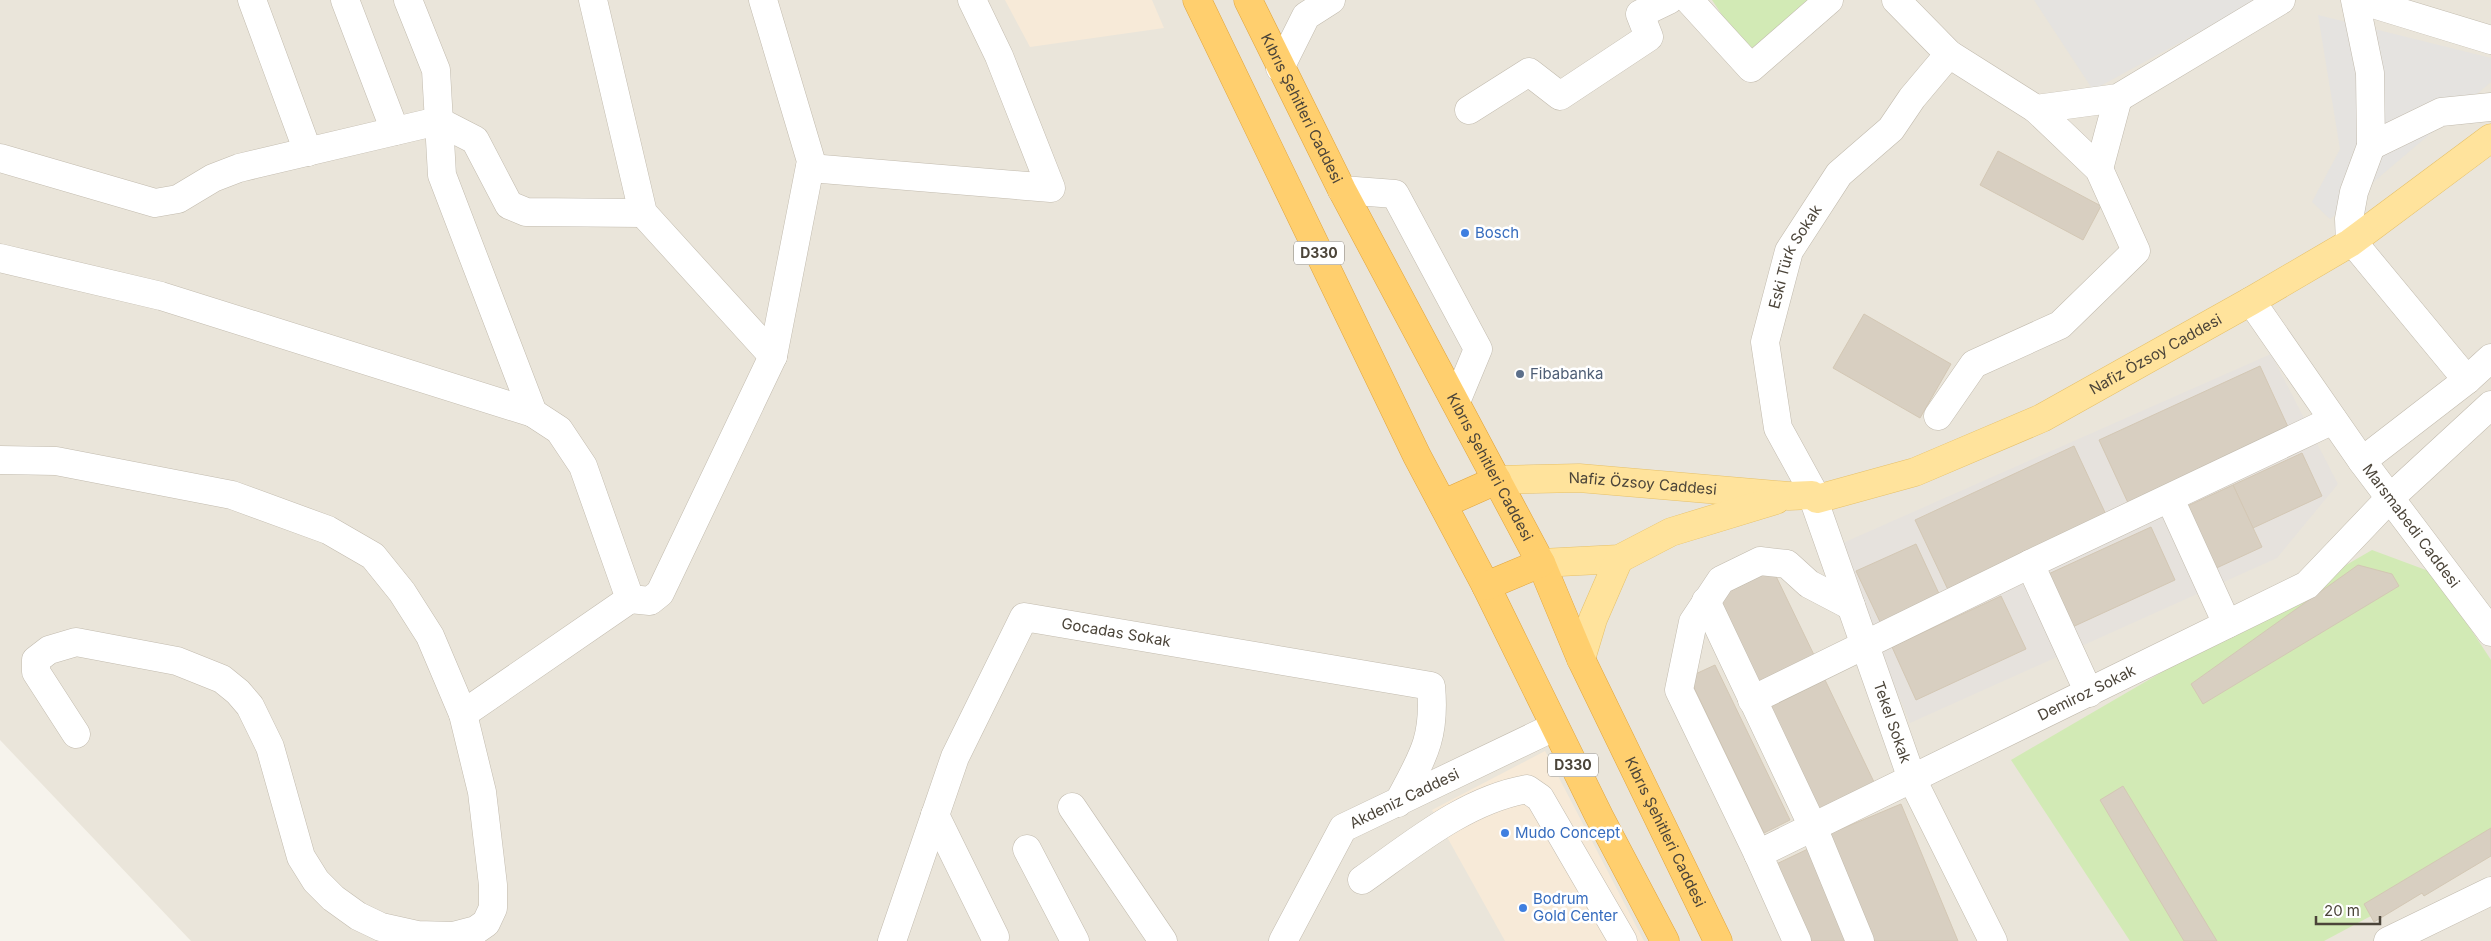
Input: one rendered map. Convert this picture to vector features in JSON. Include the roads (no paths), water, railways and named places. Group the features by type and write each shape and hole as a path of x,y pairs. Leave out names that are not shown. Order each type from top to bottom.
{"highway":[{"name":"D330","path":"1197,0 1443,504 1486,586 1554,726 1665,941"},
{"name":"Kıbrıs Şehitleri Caddesi","path":"1248,0 1342,190 1541,563 1581,659 1718,941"},
{"path":"1443,504 1497,480"},
{"path":"1486,586 1541,563"}],"main road":[{"name":"Nafiz Özsoy Caddesi","path":"1541,563 1619,560 1671,532 1806,497 1915,472 2042,418 2251,301 2351,242 2491,138"},
{"name":"Nafiz Özsoy Caddesi","path":"1497,480 1579,478 1806,497"},
{"path":"1581,659 1593,619 1619,560"}],"street":[{"path":"252,0 308,152"},
{"path":"345,0 395,131"},
{"path":"408,0 436,70 442,175 533,413"},
{"path":"593,0 643,213 773,356"},
{"path":"463,714 630,600 650,601 660,593 773,356 811,161 763,0"},
{"path":"810,168 1050,188 999,56 972,0"},
{"path":"1280,68 1306,16 1331,0"},
{"path":"1469,110 1529,72 1560,96 1649,37 1640,14 1669,0"},
{"path":"1690,0 1752,68 1829,0"},
{"path":"1896,0 1949,54 2036,109 2098,169 2136,251 2060,324 1974,364 1938,416"},
{"path":"2036,109 2118,98 2281,0"},
{"path":"2355,0 2370,73 2371,146 2354,192 2349,219 2351,242 2467,380"},
{"path":"2360,0 2491,40"},
{"name":"Eski Türk Sokak","path":"1806,497 1778,428 1765,342 1790,251 1839,174 1891,129 1912,98 1949,54"},
{"path":"2098,169 2118,98"},
{"path":"2371,146 2441,112 2491,107"},
{"path":"0,158 155,203 178,199 213,178 240,168 438,121 475,140 509,206 526,212 643,213"},
{"path":"1342,190 1395,194 1405,212 1478,349 1456,402"},
{"path":"0,258 161,296 533,413 558,430 583,466 630,600"},
{"name":"Marsmabedi Caddesi","path":"2251,301 2362,461 2491,632"},
{"path":"2362,461 2467,380 2491,358"},
{"name":"Demiroz Sokak","path":"1758,854 2307,584 2390,498 2491,405"},
{"path":"1752,700 2030,564 2333,420"},
{"path":"0,460 56,461 232,495 328,530 373,556 402,592 430,636 463,714 482,792 493,885 493,908 486,923 476,930 453,936 417,935 381,926 358,916 333,898 316,881 300,857 270,747 250,706 238,692 222,679 177,661 76,642 49,650 36,660 36,672 76,734"},
{"name":"Tekel Sokak","path":"1806,497 1851,606 1912,779 1985,938"},
{"path":"2170,498 2227,624"},
{"path":"1797,941 1758,854 1679,690 1693,622 1721,580 1760,561 1787,564 1809,584 1851,606"},
{"path":"2030,564 2089,692"},
{"path":"1706,601 1812,827 1860,941"},
{"name":"Gocadas Sokak","path":"892,941 955,757 1024,617 1431,686 1433,715 1426,750 1398,803"},
{"name":"Akdeniz Caddesi","path":"1283,941 1343,828 1554,726"},
{"path":"1362,880 1470,809 1512,792 1527,789 1540,798 1622,941"},
{"path":"1072,807 1162,941"},
{"path":"935,815 995,937"},
{"path":"1027,849 1075,941"},
{"path":"2388,941 2491,891"}],"place":[{"name":"Bosch","path":"1465,233"},
{"name":"Fibabanka","path":"1520,374"},
{"name":"Mudo Concept","path":"1505,833"},
{"name":"Bodrum Gold Center","path":"1523,908"}]}
